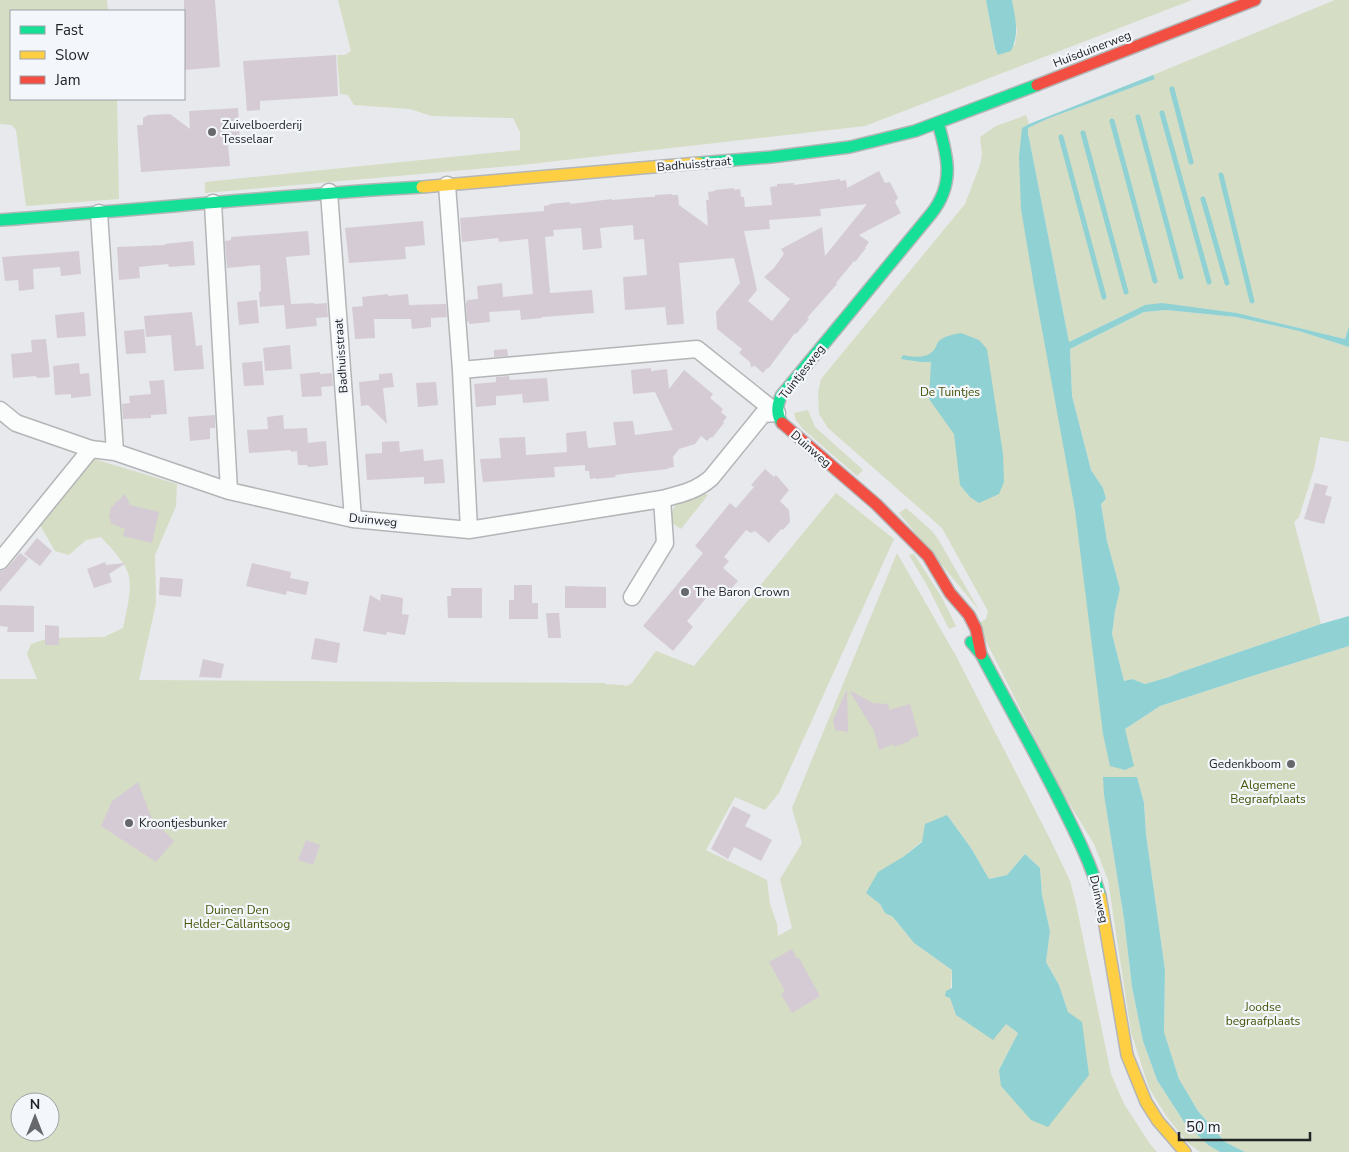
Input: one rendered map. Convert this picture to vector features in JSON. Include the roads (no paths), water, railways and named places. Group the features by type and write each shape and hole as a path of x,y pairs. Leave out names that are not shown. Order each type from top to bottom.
{"street":[{"name":"Huisduinerweg","path":"938,123 1255,0"},
{"name":"Badhuisstraat","path":"0,220 771,157 850,147 915,131 938,123"},
{"name":"Tuintjesweg","path":"777,413 781,396 927,219 943,196 947,184 948,168 945,145 938,123"},
{"path":"446,185 461,370 469,530"},
{"name":"Badhuisstraat","path":"329,192 353,519"},
{"path":"213,202 229,491"},
{"path":"99,213 115,452"},
{"name":"Tuintjesweg","path":"461,370 697,349 777,413"},
{"name":"Duinweg","path":"0,410 16,423 91,449 115,452 229,491 353,519 469,530 662,500 689,492 702,486 716,473 763,414 777,413 782,424 876,504 928,556 950,593 968,615 976,629 981,654"},
{"path":"0,561 91,449"},
{"path":"632,597 664,543 662,500"},
{"name":"Duinweg","path":"950,593 957,620"},
{"name":"Duinweg","path":"965,635 981,654 1050,782 1090,862 1097,881 1102,904 1127,1055 1146,1102 1158,1121 1185,1152"}],"water":[{"path":"986,0 1012,0 1016,32 1011,51 998,55"},
{"path":"1153,75 1155,79 1047,119 1028,128 1069,342 1145,305 1162,303 1237,313 1345,339 1349,326 1349,347 1299,331 1236,317 1166,310 1144,312 1070,349 1072,396 1091,470 1103,488 1106,499 1101,504 1107,541 1120,589 1112,634 1124,681 1132,679 1145,684 1349,616 1349,646 1160,706 1125,729 1134,766 1125,770 1110,766 1103,734 1075,510 1021,209 1019,157 1022,128"},
{"path":"961,333 979,340 987,349 1003,454 1004,482 999,494 979,503 970,497 960,485 954,434 929,399 931,362 901,359 903,355 915,357 930,354 941,339"},
{"path":"1103,777 1137,777 1144,803 1146,834 1165,970 1164,1032 1179,1079 1198,1111 1225,1142 1245,1152 1220,1152 1208,1145 1184,1122 1157,1080 1143,1041 1132,987"},
{"path":"947,815 971,848 989,879 1007,875 1025,854 1040,868 1042,895 1050,931 1046,962 1059,985 1068,1012 1082,1022 1089,1075 1048,1127 1031,1120 1001,1086 999,1070 1018,1033 1006,1024 993,1040 956,1015 950,998 945,996 946,991 952,988 952,970 914,943 893,917 885,913 880,904 866,893 878,872 903,857 922,842 925,824"}],"waterway":[{"path":"1172,89 1191,162"},
{"path":"1162,113 1209,282"},
{"path":"1138,117 1181,277"},
{"path":"1112,121 1155,281"},
{"path":"1083,133 1126,292"},
{"path":"1061,137 1104,297"},
{"path":"1221,175 1252,301"},
{"path":"1203,199 1227,283"}],"place":[{"name":"Zuivelboerderij Tesselaar","path":"212,132"},
{"name":"The Baron Crown","path":"685,592"},
{"name":"Gedenkboom","path":"1291,764"},
{"name":"Kroontjesbunker","path":"129,823"}],"park label":[{"name":"De Tuintjes","path":"950,392"},
{"name":"Algemene Begraafplaats","path":"1268,792"},
{"name":"Duinen Den Helder-Callantsoog","path":"237,917"},
{"name":"Joodse begraafplaats","path":"1263,1014"}]}
